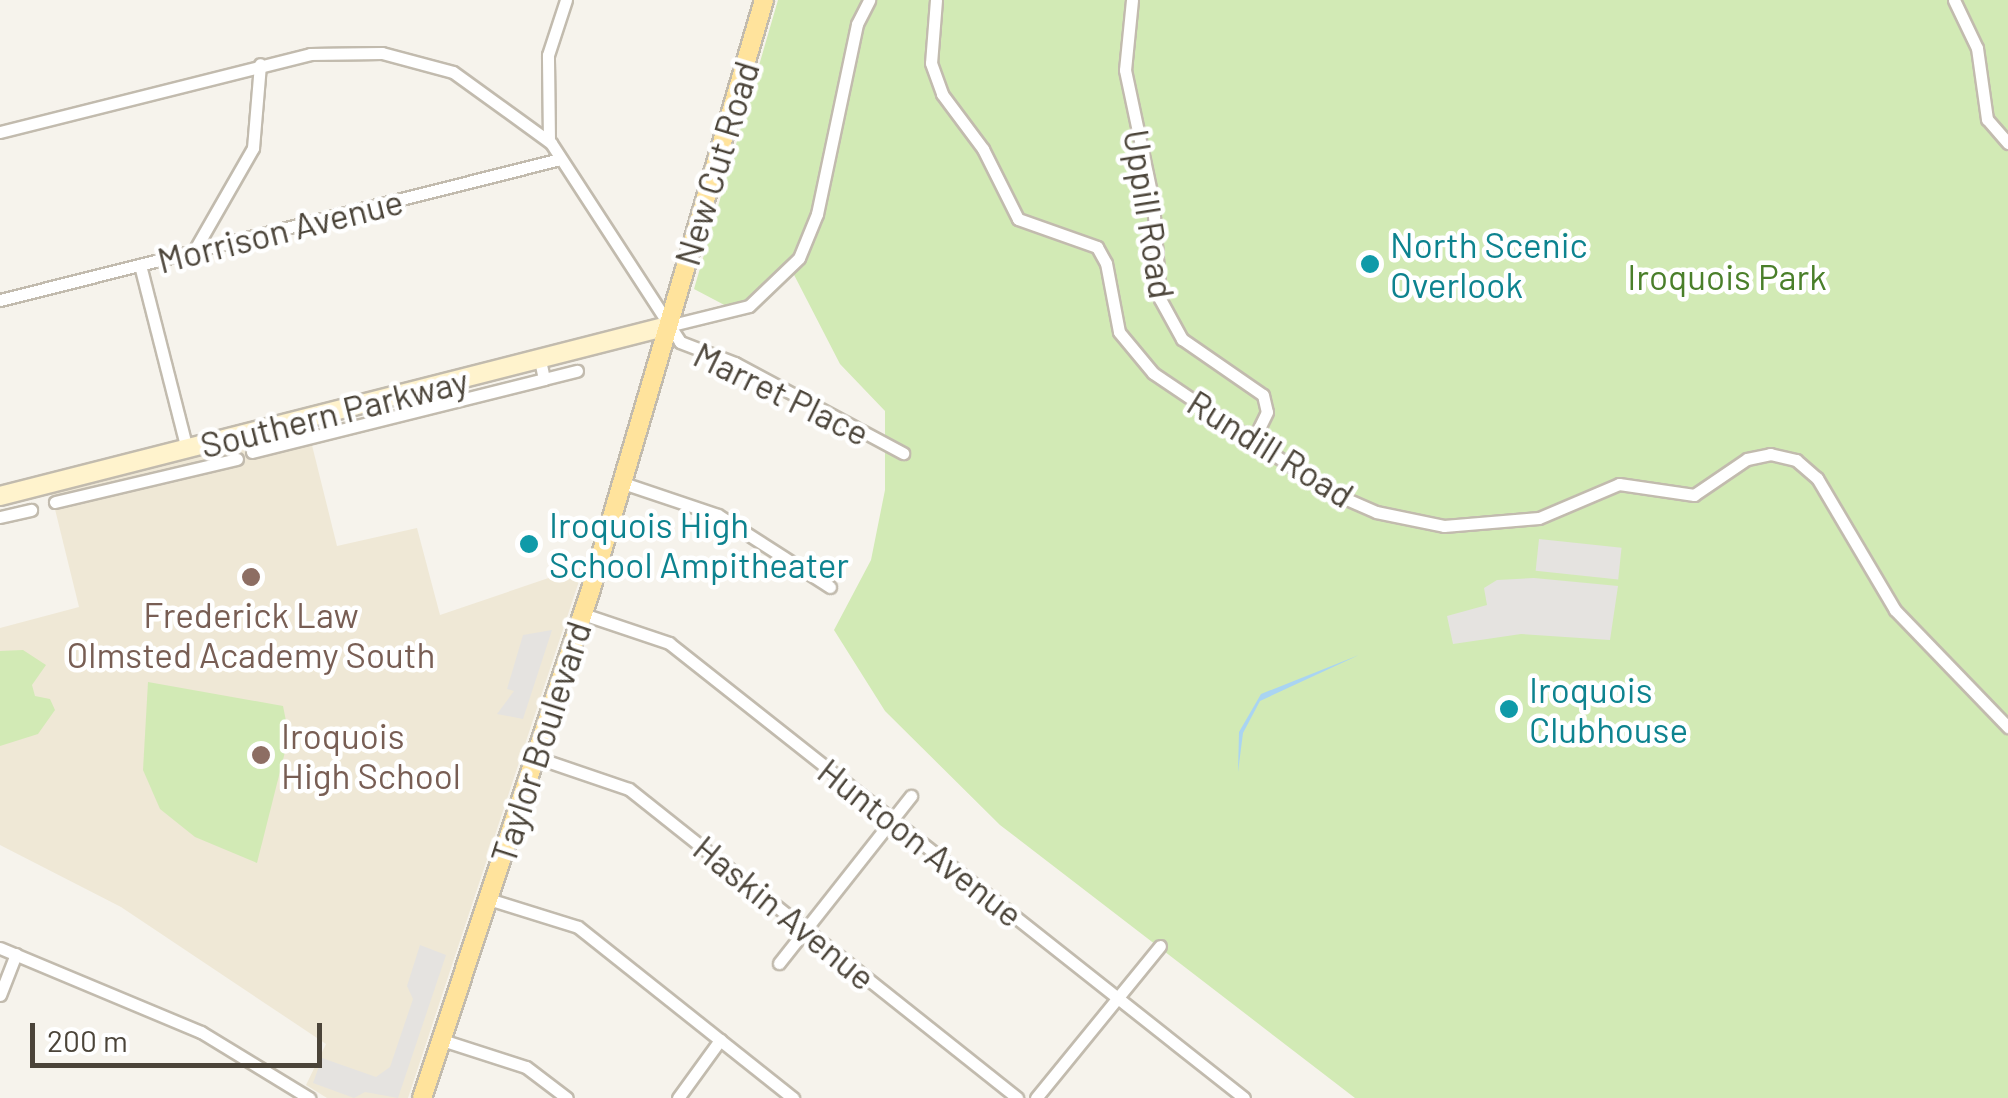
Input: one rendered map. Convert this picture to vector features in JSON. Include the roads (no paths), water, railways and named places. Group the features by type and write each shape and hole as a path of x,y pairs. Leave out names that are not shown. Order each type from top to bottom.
{"main road":[{"name":"New Cut Road","path":"668,326 764,0"},
{"name":"Southern Parkway","path":"0,496 668,326"},
{"name":"Taylor Boulevard","path":"422,1098 582,614 668,326"}],"street":[{"path":"549,142 548,55 566,0"},
{"path":"0,132 260,64 345,50 419,62 482,88 549,142 668,326 750,306 799,258 818,214 856,24 869,0"},
{"name":"Rundill Road","path":"936,0 930,50 936,84 984,149 1012,212 1032,228 1097,247 1106,263 1119,332 1136,360 1255,437 1314,481 1376,512 1477,528 1539,518 1619,484 1694,494 1747,459 1790,457 1817,478 1895,610 2008,727"},
{"name":"Uppill Road","path":"1132,0 1126,70 1153,202 1160,298 1182,339 1259,389 1267,412 1255,437"},
{"path":"1954,0 1977,48 1986,119 2008,143"},
{"path":"194,252 253,148 260,64"},
{"name":"Morrison Avenue","path":"0,300 560,159"},
{"path":"140,265 187,449"},
{"name":"Marret Place","path":"668,326 680,342 735,363 903,453"},
{"path":"540,360 544,379"},
{"path":"252,452 577,371"},
{"path":"272,427 278,446"},
{"path":"55,502 237,459"},
{"path":"623,483 718,515 830,588"},
{"path":"0,518 31,510"},
{"name":"Huntoon Avenue","path":"582,614 669,643 1244,1098"},
{"name":"Haskin Avenue","path":"535,758 623,784 1017,1098"},
{"path":"779,963 911,796"},
{"path":"488,899 578,927 793,1098"},
{"path":"1036,1098 1160,946"},
{"path":"0,948 200,1032 310,1098"},
{"path":"0,995 16,954"},
{"path":"442,1040 526,1067 566,1098"},
{"path":"678,1098 720,1040"}],"water":[{"path":"1359,655 1260,701 1243,733 1238,772 1239,732 1261,694"}],"place":[{"name":"North Scenic Overlook","path":"1370,264"},
{"name":"Iroquois High School Ampitheater","path":"529,544"},
{"name":"Frederick Law Olmsted Academy South","path":"251,577"},
{"name":"Iroquois Clubhouse","path":"1509,709"},
{"name":"Iroquois High School","path":"261,755"}],"park label":[{"name":"Iroquois Park","path":"1727,276"}]}
